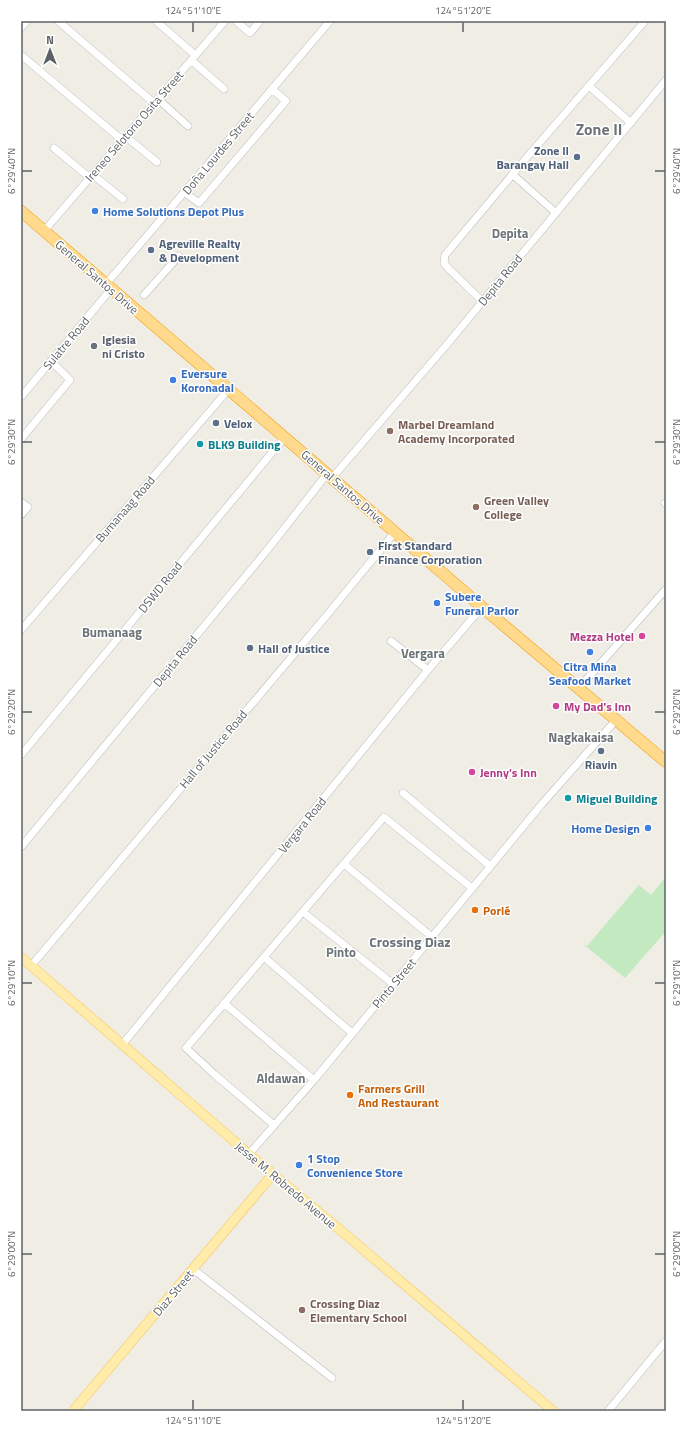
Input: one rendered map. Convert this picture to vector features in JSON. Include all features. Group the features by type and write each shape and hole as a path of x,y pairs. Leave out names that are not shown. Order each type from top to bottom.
{"highway":[{"name":"General Santos Drive","path":"21,211 482,607 666,762"}],"main road":[{"name":"Jesse M. Robredo Avenue","path":"21,957 249,1154 553,1411"},
{"name":"Diaz Street","path":"73,1411 273,1174"}],"street":[{"path":"21,28 27,21"},
{"path":"58,21 188,126"},
{"path":"156,21 224,89"},
{"name":"Ireneo Selotorio Osita Street","path":"44,231 225,21"},
{"path":"236,21 250,33 260,21"},
{"name":"Doña Lourdes Street","path":"108,287 184,192 330,21"},
{"path":"482,301 444,263 444,259 450,248 645,21"},
{"path":"21,54 124,138 157,162"},
{"name":"Depita Road","path":"21,847 329,476 482,301 666,80"},
{"path":"589,86 631,123"},
{"path":"184,192 199,203 286,101 272,89"},
{"path":"54,148 123,199"},
{"path":"512,174 555,212"},
{"path":"144,295 179,256"},
{"name":"Sulatre Road","path":"21,397 108,287"},
{"path":"21,440 70,380 51,361"},
{"name":"Bumanaag Road","path":"21,630 228,389"},
{"name":"DSWD Road","path":"21,755 285,437"},
{"path":"21,502 28,507 21,515"},
{"name":"Hall of Justice Road","path":"31,966 327,615 395,532"},
{"path":"579,688 666,589"},
{"name":"Vergara Road","path":"122,1045 428,670 482,607"},
{"path":"391,641 428,670"},
{"name":"Pinto Street","path":"249,1154 314,1080 541,805 616,720"},
{"path":"403,793 490,866"},
{"path":"274,1125 186,1048 384,817 472,888"},
{"path":"344,864 432,937"},
{"path":"303,912 393,984"},
{"path":"264,957 352,1033"},
{"path":"224,1003 314,1080"},
{"path":"193,1269 332,1378"},
{"path":"608,1411 666,1341"}],"green space":[{"path":"666,877 666,931 625,978 583,944 587,946 639,885 651,895"}],"place":[{"name":"Zone II Barangay Hall","path":"577,157"},
{"name":"Home Solutions Depot Plus","path":"95,211"},
{"name":"Agreville Realty & Development","path":"151,250"},
{"name":"Iglesia ni Cristo","path":"94,346"},
{"name":"Eversure Koronadal","path":"173,380"},
{"name":"Velox","path":"216,423"},
{"name":"Marbel Dreamland Academy Incorporated","path":"390,431"},
{"name":"BLK9 Building","path":"200,444"},
{"name":"Green Valley College","path":"476,507"},
{"name":"First Standard Finance Corporation","path":"370,552"},
{"name":"Subere Funeral Parlor","path":"437,603"},
{"name":"Mezza Hotel","path":"642,636"},
{"name":"Hall of Justice","path":"250,648"},
{"name":"Citra Mina Seafood Market","path":"590,652"},
{"name":"My Dad's Inn","path":"556,706"},
{"name":"Riavin","path":"601,751"},
{"name":"Jenny's Inn","path":"472,772"},
{"name":"Miguel Building","path":"568,798"},
{"name":"Home Design","path":"648,828"},
{"name":"Porlé","path":"475,910"},
{"name":"Farmers Grill And Restaurant","path":"350,1095"},
{"name":"1 Stop Convenience Store","path":"299,1165"},
{"name":"Crossing Diaz Elementary School","path":"302,1310"}],"district":[{"name":"Zone II","path":"599,129"},
{"name":"Depita","path":"510,233"},
{"name":"Bumanaag","path":"112,632"},
{"name":"Vergara","path":"423,653"},
{"name":"Nagkakaisa","path":"581,737"},
{"name":"Crossing Diaz","path":"410,941"},
{"name":"Pinto","path":"341,952"},
{"name":"Aldawan","path":"281,1078"}]}
